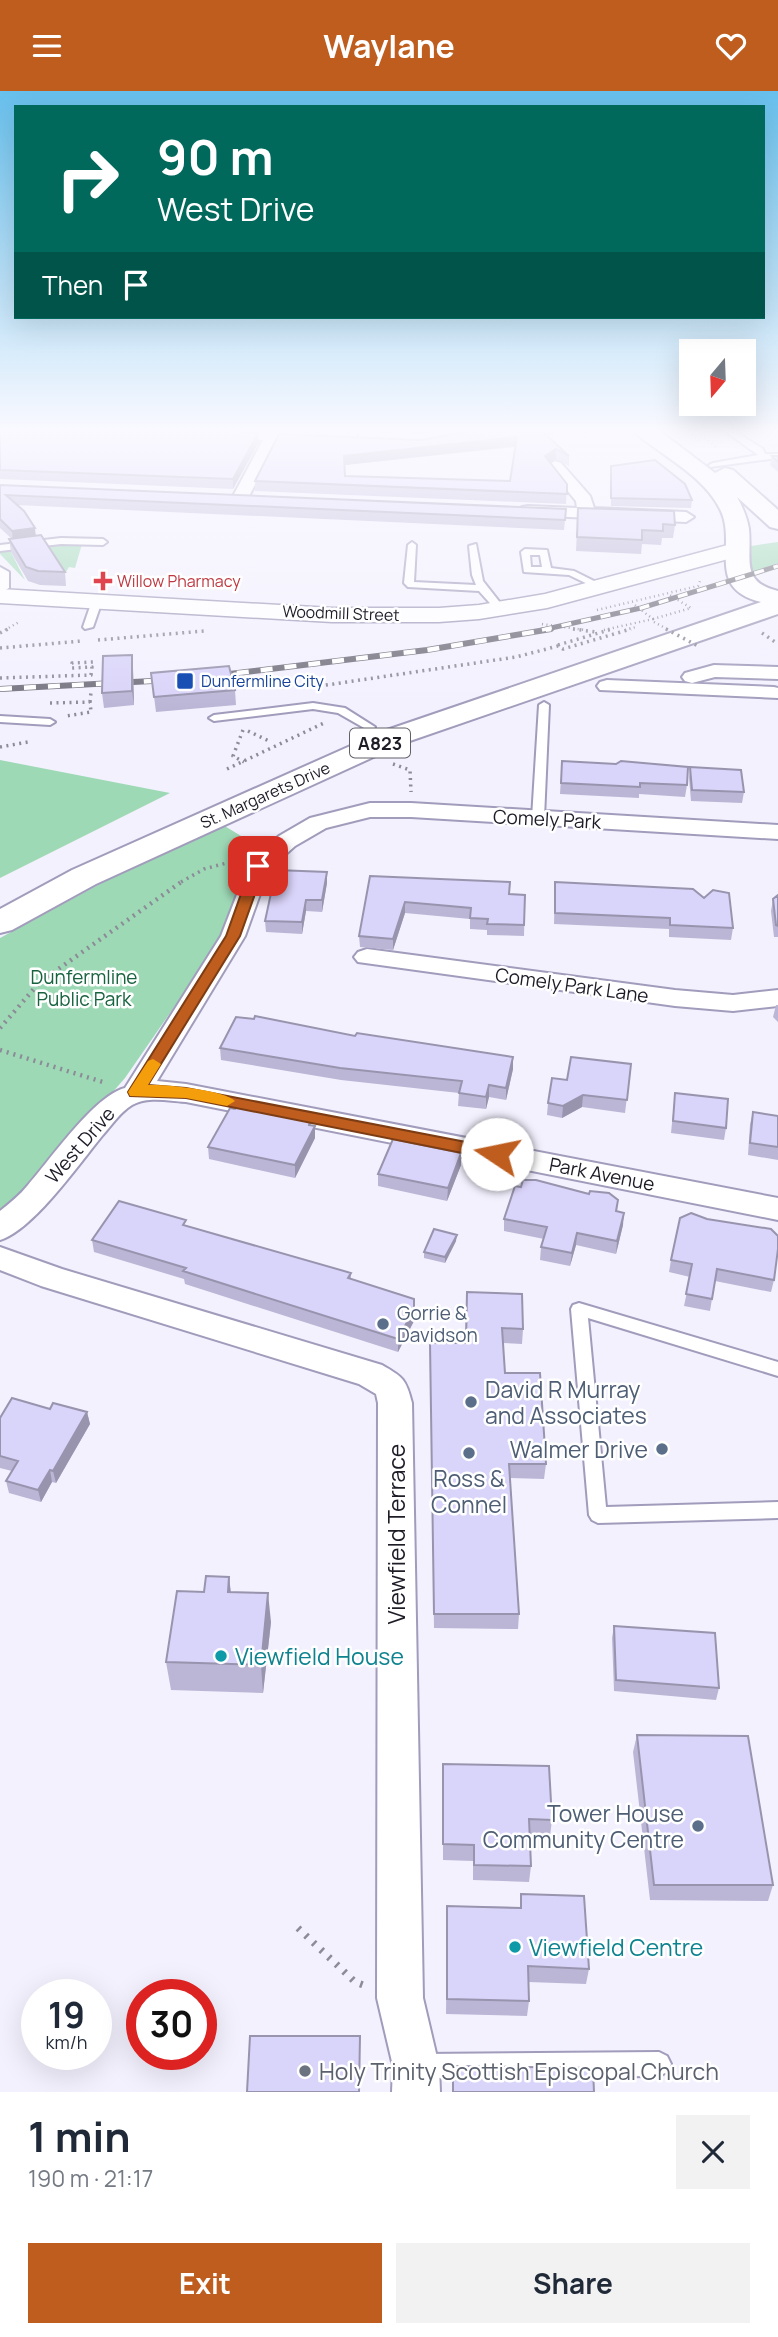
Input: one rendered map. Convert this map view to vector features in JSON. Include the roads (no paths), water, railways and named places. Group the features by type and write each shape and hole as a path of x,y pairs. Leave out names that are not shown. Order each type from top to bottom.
{"main road":[{"path":"738,522 736,548 744,583 778,599"},
{"path":"736,548 757,537 778,536"},
{"name":"St. Margarets Drive","path":"0,895 191,804 370,727 736,602 744,598 744,583"},
{"name":"St. Margarets Drive","path":"0,923 84,877 394,737 778,605"}],"street":[{"name":"Woodmill Street","path":"686,572 736,548"},
{"name":"Woodmill Street","path":"0,596 383,616 500,609 713,565 726,568 744,583"},
{"path":"0,572 0,589"},
{"path":"690,689 692,677 703,672 778,673"},
{"path":"607,686 774,693"},
{"name":"Comely Park","path":"318,823 370,810 411,810 778,832"},
{"name":"West Drive","path":"0,1229 36,1196 107,1112 124,1097 136,1092 233,936 258,866 287,841 318,823"},
{"name":"Comely Park Lane","path":"367,957 675,999 733,1003 778,998"},
{"name":"Park Avenue","path":"136,1092 153,1090 186,1093 778,1209"},
{"name":"Viewfield Terrace","path":"0,1258 42,1275 370,1374 391,1387 395,1403 400,1998 416,2079"}],"lane":[{"path":"61,541 69,529"},
{"path":"0,548 61,541 103,542"},
{"path":"412,545 411,585 480,588"},
{"path":"473,546 475,579 500,609"},
{"path":"547,570 571,573 601,587"},
{"path":"88,627 97,601"},
{"path":"538,818 544,705"},
{"path":"215,717 313,706 341,710 370,727"},
{"path":"0,719 50,722"},
{"path":"778,1369 579,1308 598,1515 778,1510"},
{"path":"416,2079 659,2064"}],"railway":[{"path":"542,630 641,608 778,566"},
{"path":"213,676 427,650 551,629"},
{"path":"0,689 171,680"}],"place":[{"name":"Willow Pharmacy","path":"103,581"},
{"name":"Dunfermline City","path":"185,681"},
{"name":"Gorrie & Davidson","path":"383,1324"},
{"name":"David R Murray and Associates","path":"471,1402"},
{"name":"Walmer Drive","path":"662,1449"},
{"name":"Ross & Connel","path":"469,1453"},
{"name":"Viewfield House","path":"221,1656"},
{"name":"Tower House Community Centre","path":"698,1826"},
{"name":"Viewfield Centre","path":"515,1947"},
{"name":"Holy Trinity Scottish Episcopal Church","path":"305,2071"}],"park label":[{"name":"Dunfermline Public Park","path":"84,988"}]}
